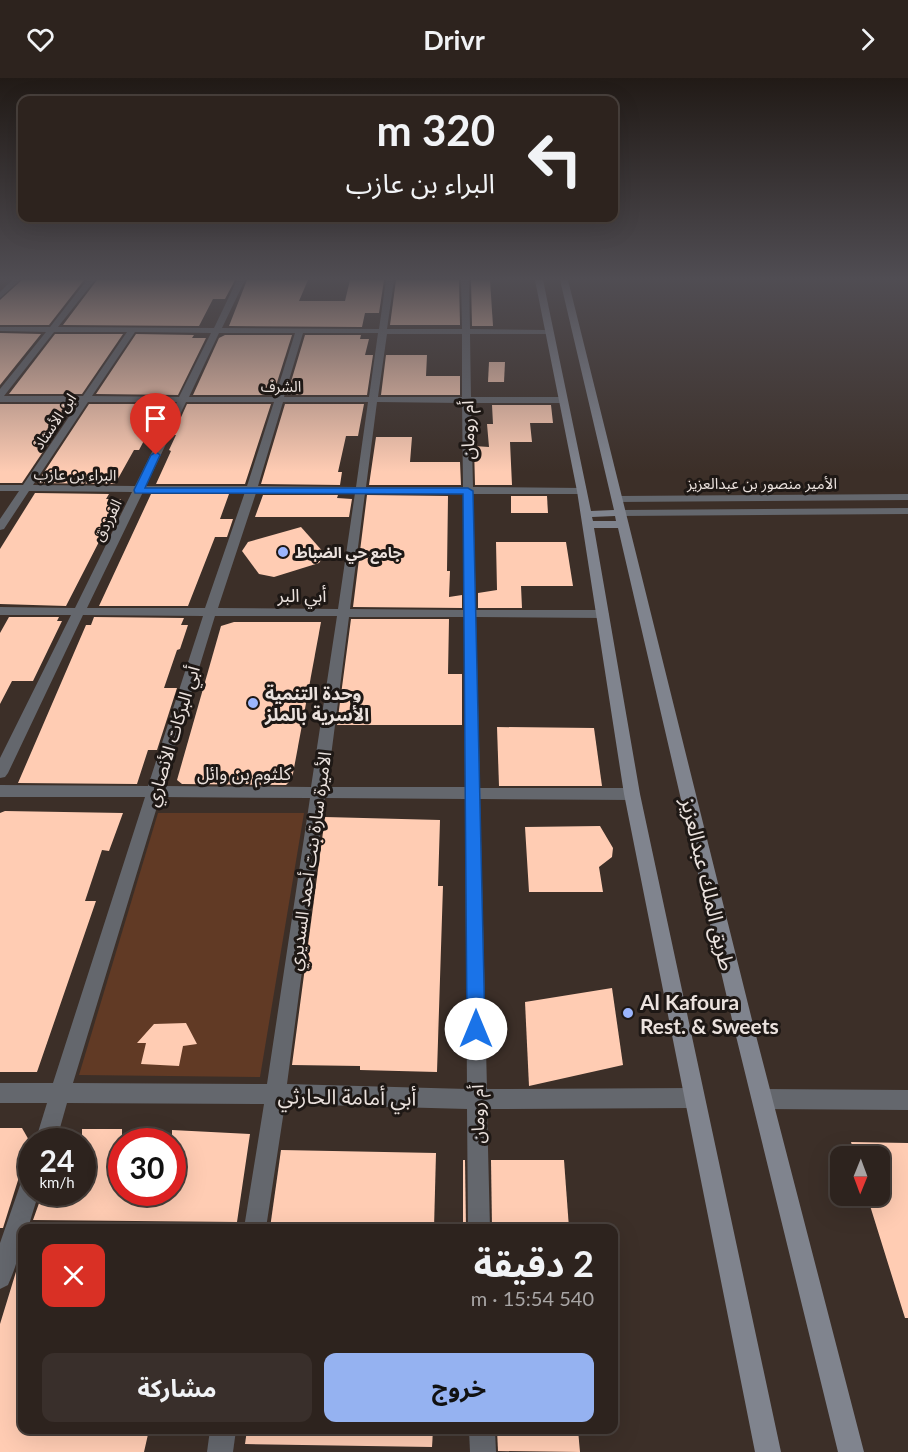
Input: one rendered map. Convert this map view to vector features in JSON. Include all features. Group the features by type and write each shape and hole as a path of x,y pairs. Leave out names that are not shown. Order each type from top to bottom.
{"main road":[{"path":"550,344 582,491 632,794 768,1452"},
{"name":"طريق الملك عبدالعزيز","path":"579,344 744,1028 851,1452"},
{"path":"587,520 620,512"}],"street":[{"path":"0,394 40,344"},
{"name":"ابن الأستاذ","path":"0,527 123,344"},
{"name":"الفرزدق","path":"0,773 210,344"},
{"name":"أبي البركات الأنصاري","path":"49,1128 296,344"},
{"name":"الأميرة سارة بنت أحمد السديري","path":"256,1224 382,344"},
{"name":"أم رومان","path":"466,344 479,1224"},
{"name":"الشرف","path":"0,399 467,402 562,400"},
{"name":"البراء بن عازب","path":"0,488 582,491"},
{"name":"الأمير منصور بن عبدالعزيز","path":"620,512 908,497"},
{"path":"864,498 873,512"},
{"name":"الأمير منصور بن عبدالعزيز","path":"620,512 908,511"},
{"name":"أبي البر","path":"0,612 603,614"},
{"name":"كلثوم بن وائل","path":"0,791 632,794"},
{"name":"أبي أمامة الحارثي","path":"0,1093 276,1094 477,1099 693,1098"},
{"path":"763,1099 908,1100"},
{"path":"0,1277 24,1206"},
{"path":"220,1452 222,1434"},
{"path":"482,1434 483,1452"}],"shaded area":[{"path":"158,813 304,813 260,1077 79,1075"}],"building":[{"path":"0,344 33,344 0,385"},
{"path":"47,344 116,344 82,394 9,394"},
{"path":"129,344 203,344 178,395 96,394"},
{"path":"216,344 289,344 273,395 193,395"},
{"path":"302,344 368,344 365,355 373,355 367,395 287,395"},
{"path":"386,355 427,355 426,376 460,376 460,395 381,395"},
{"path":"489,362 505,362 504,382 488,382"},
{"path":"0,404 75,404 22,483 0,483"},
{"path":"89,404 173,404 158,435 147,435 139,450 134,450 115,484 37,483"},
{"path":"187,404 271,404 245,484 156,484 171,451 169,450 176,435 173,435"},
{"path":"285,404 364,404 358,436 346,436 338,472 342,472 340,485 261,484"},
{"path":"492,405 551,405 553,423 530,423 532,442 510,442 512,485 475,485 474,446 489,447 487,424 493,424"},
{"path":"376,437 412,437 410,462 460,462 461,485 369,485"},
{"path":"35,493 109,494 106,499 121,499 66,606 0,604 0,549"},
{"path":"151,494 229,494 220,519 233,519 227,537 215,537 188,606 99,606"},
{"path":"263,495 338,495 337,498 352,499 349,517 255,517"},
{"path":"367,495 448,496 449,597 462,595 462,608 353,607"},
{"path":"511,496 547,496 548,513 511,513"},
{"name":"جامع حي الضباط","path":"301,527 325,554 319,563 274,577 259,574 242,551 248,542"},
{"path":"496,542 566,542 573,586 521,586 522,608 478,608 478,593 497,590"},
{"path":"9,617 59,617 57,621 62,621 33,681 12,681 0,704 0,633"},
{"path":"94,617 184,618 181,625 188,625 164,688 177,688 157,750 148,750 137,784 18,783 86,625 91,625"},
{"path":"351,619 449,619 448,674 462,674 462,725 337,725"},
{"name":"وحدة التنمية الأسرية بالملز","path":"234,622 321,622 292,779 286,785 182,784 177,780 221,626"},
{"path":"497,727 594,728 602,786 499,786"},
{"path":"5,811 123,813 109,851 102,850 85,901 96,901 37,1072 0,1072 0,813"},
{"path":"325,817 440,820 438,886 443,886 437,1072 360,1070 360,1066 292,1065"},
{"path":"600,826 613,848 612,857 599,867 603,892 529,892 525,827"},
{"path":"612,988 623,1065 529,1086 525,1002"},
{"path":"186,1023 197,1044 183,1046 179,1066 141,1064 146,1043 137,1043 154,1024"},
{"path":"0,1128 18,1128 18,1180 3,1228 0,1228"},
{"path":"96,1129 108,1129 108,1206 186,1206 186,1131 250,1134 237,1222 33,1220 38,1206 96,1206"},
{"path":"851,1142 908,1143 908,1318 905,1318 870,1206 890,1206 890,1146 852,1146"},
{"path":"281,1150 436,1153 434,1224 271,1224"},
{"path":"463,1160 465,1160 466,1224 463,1224"},
{"path":"491,1160 564,1160 569,1224 492,1224"},
{"path":"18,1265 18,1434 148,1434 144,1452 0,1452 0,1324"},
{"path":"246,1434 433,1434 432,1447 245,1444"},
{"path":"497,1434 578,1434 580,1452 498,1451"}],"place":[{"name":"جامع حي الضباط","path":"283,552"},
{"name":"وحدة التنمية الأسرية بالملز","path":"253,703"},
{"name":"Al Kafoura Rest. & Sweets","path":"628,1013"}],"route":[{"path":"156,455 138,490 468,491 476,1029"}]}
